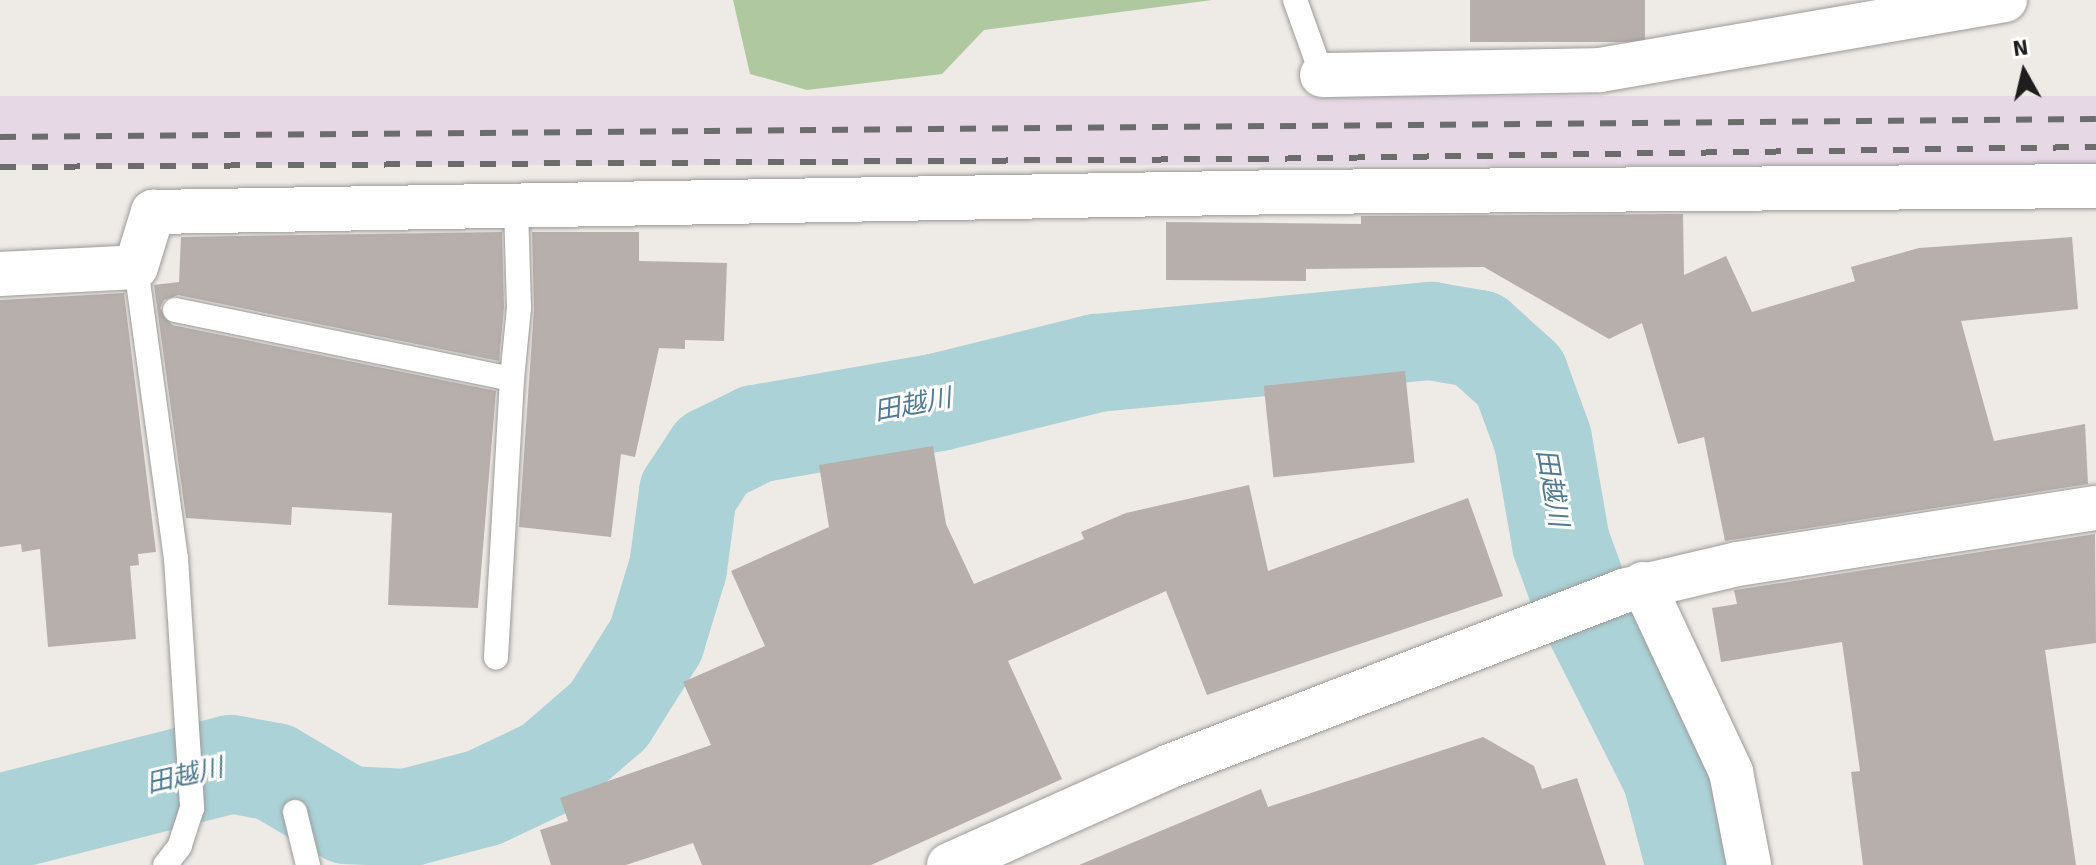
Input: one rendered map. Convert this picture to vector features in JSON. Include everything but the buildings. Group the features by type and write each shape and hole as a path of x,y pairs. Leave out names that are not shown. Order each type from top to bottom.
{"street":[{"path":"1322,75 1600,70 1916,8 2005,0"},
{"path":"0,274 136,267 153,212 1286,192 2096,186"},
{"path":"949,865 1170,766 1633,587 1737,564 2096,508"},
{"path":"1633,587 1731,772 1749,865"}],"lane":[{"path":"1295,0 1322,75"},
{"path":"496,658 519,308 516,206"},
{"path":"136,267 176,558 191,800 180,846 165,865"},
{"path":"175,310 512,379"},
{"path":"295,812 308,865"}],"shaded area":[{"path":"0,96 2096,96 2096,165 0,165"}],"green space":[{"path":"733,0 1212,0 984,30 942,74 807,90 750,74"}],"water":[{"path":"173,752 173,801 0,847 0,797"}],"waterway":[{"name":"田越川","path":"0,823 231,764 274,772 347,815 407,818 483,798 549,767 609,715 656,640 678,568 688,493 713,455 756,434 939,402 1097,363 1431,331 1478,339 1520,377 1543,440 1561,543 1580,595 1671,775 1695,865"}],"railway":[{"path":"0,137 2096,119"},
{"path":"0,167 1253,159 2096,147"}]}
